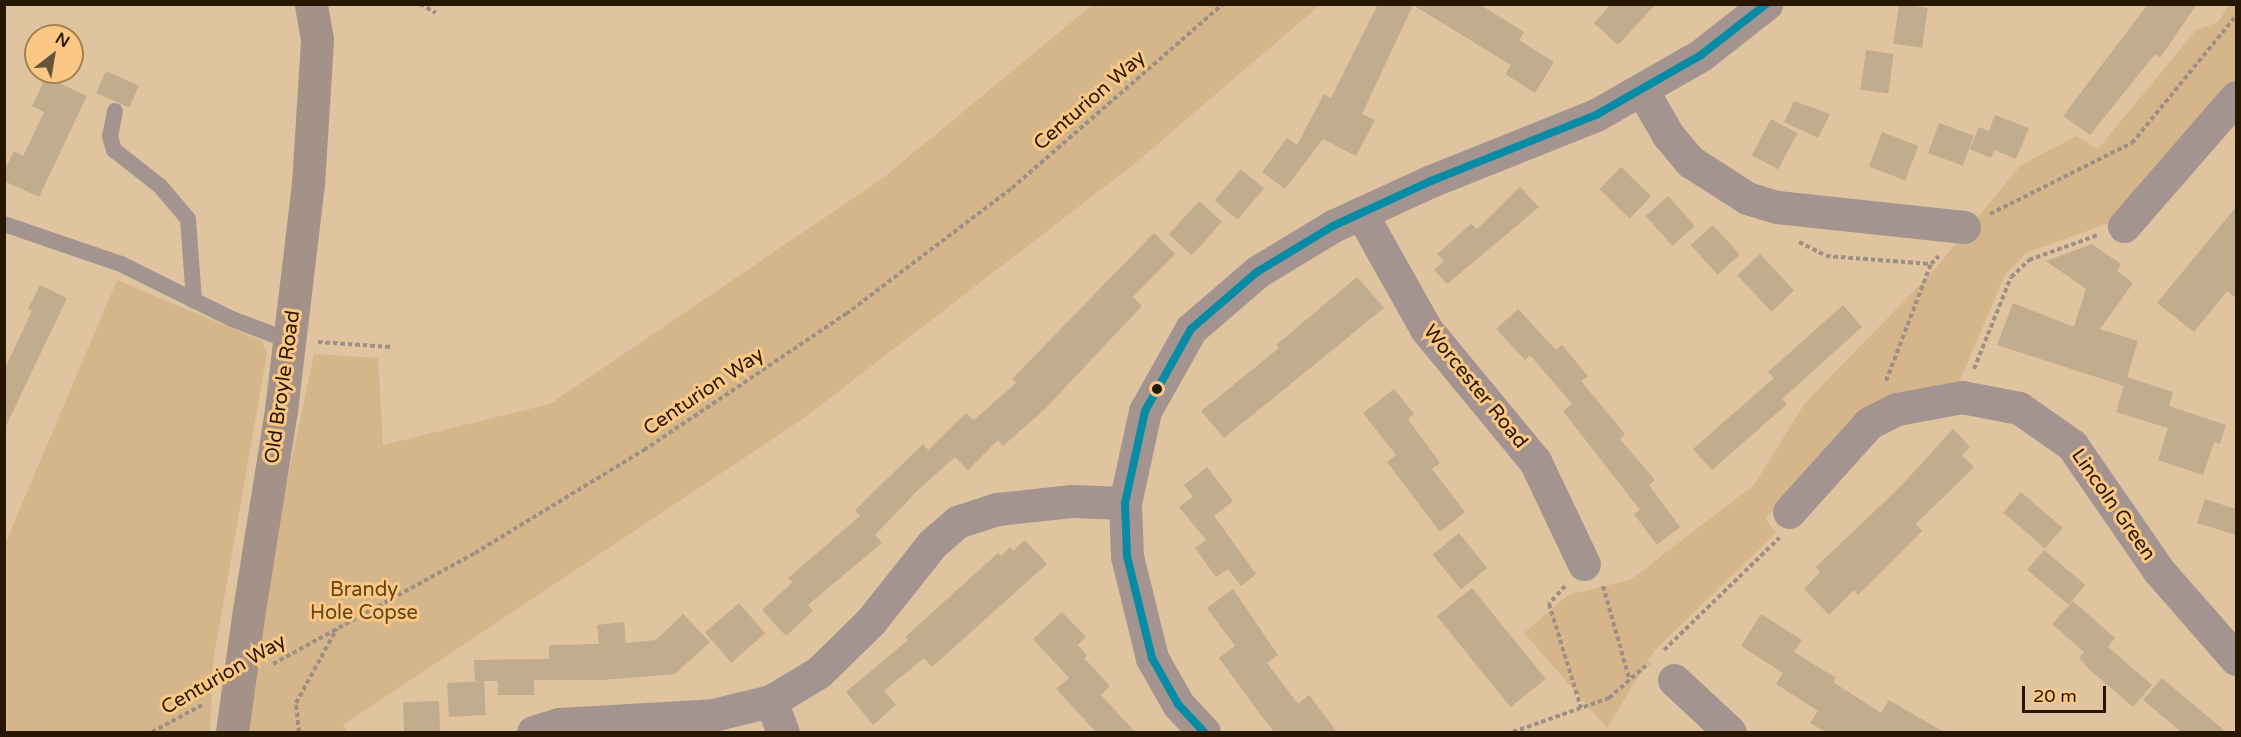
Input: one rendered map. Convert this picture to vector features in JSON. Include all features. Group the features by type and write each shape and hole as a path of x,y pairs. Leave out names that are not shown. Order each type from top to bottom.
{"main road":[{"name":"Old Broyle Road","path":"232,732 290,341 308,184 317,39 311,4"},
{"name":"Old Broyle Road","path":"317,39 331,4"}],"street":[{"path":"1204,732 1178,704 1152,658 1127,556 1125,503 1145,411 1191,329 1257,272 1361,213 1550,136 1642,90 1701,55 1766,4"},
{"path":"1642,90 1668,135 1690,162 1747,198 1777,207 1964,227"},
{"path":"2124,226 2236,97"},
{"name":"Worcester Road","path":"1361,213 1426,329 1535,461 1584,564"},
{"name":"Lincoln Green","path":"1789,512 1869,423 1919,403 1962,397 2019,408 2072,445 2159,571 2236,659"},
{"path":"533,732 559,724 713,715 771,701 827,665 871,621 932,544 957,522 997,509 1072,501 1125,503"},
{"path":"1661,665 1730,732"},
{"path":"771,701 783,732"}],"lane":[{"path":"115,111 110,136 114,150 160,186 188,219 194,301"},
{"path":"4,224 121,264 194,301 290,341"}],"path":[{"path":"420,4 436,13"},
{"name":"Centurion Way","path":"269,666 338,626 475,553 634,456 846,314 1012,189 1223,4"},
{"path":"1869,423 1931,264 1964,227 2132,143 2236,16"},
{"path":"1962,397 2012,278 2029,260 2124,226"},
{"path":"290,341 391,347"},
{"path":"1513,732 1609,698 1629,678 1661,665 1785,533 1789,512"},
{"path":"1581,708 1549,604 1584,564 1605,588 1629,678"},
{"path":"299,732 296,704 338,626"},
{"name":"Centurion Way","path":"152,732 209,701"}],"green space":[{"name":"Brandy Hole Copse","path":"1092,5 1320,5 1133,165 804,418 343,725 347,732 247,732 274,544 314,354 378,358 383,445 550,404 883,178"},
{"path":"2229,5 2236,5 2236,81 2117,220 2026,253 2005,275 1957,387 1928,391 1800,486 1765,518 1776,533 1654,651 1607,728 1524,633 1568,595 1630,580 1754,485 1805,403 1936,268 2020,166 2076,136 2098,149 2196,30 2218,22"},
{"path":"117,280 262,341 267,353 213,662 210,732 5,732 5,544"}],"building":[{"path":"1378,4 1479,4 1524,32 1519,40 1554,62 1535,93 1505,74 1511,65 1413,5 1362,114 1375,120 1356,156 1323,139 1285,189 1262,172 1287,138 1297,145 1324,94 1331,98"},
{"path":"1611,4 1656,4 1618,45 1594,23"},
{"path":"1899,4 1928,8 1922,48 1893,44"},
{"path":"2148,4 2197,4 2160,58 2155,54 2090,135 2063,116"},
{"path":"1866,50 1894,54 1888,94 1860,90"},
{"path":"106,71 139,86 129,108 96,93"},
{"path":"43,84 61,84 87,96 39,197 4,181 4,171 14,151 23,156 44,112 32,106"},
{"path":"1794,101 1830,114 1818,138 1784,122"},
{"path":"1995,115 2029,128 2016,159 1994,150 1991,158 1970,149 1979,127 1989,131"},
{"path":"1771,119 1797,133 1778,169 1752,155"},
{"path":"1939,123 1974,136 1963,166 1928,153"},
{"path":"1882,132 1918,146 1905,181 1869,167"},
{"path":"1621,167 1651,196 1630,218 1599,189"},
{"path":"1241,169 1264,188 1238,220 1215,200"},
{"path":"1520,187 1539,207 1447,284 1434,270 1444,261 1437,254 1471,224 1477,229"},
{"path":"1668,196 1695,226 1672,246 1646,216"},
{"path":"1199,201 1222,222 1192,255 1169,234"},
{"path":"2236,207 2236,298 2227,291 2194,332 2157,303"},
{"path":"1713,225 1740,255 1717,275 1691,245"},
{"path":"1154,233 1175,254 1133,297 1142,306 1045,409 1003,446 998,440 968,470 955,457 918,490 875,535 882,543 808,605 813,611 786,636 762,610 793,582 788,578 860,516 855,510 923,444 928,450 966,413 974,420 1016,383 1012,379"},
{"path":"2092,244 2121,264 2117,271 2133,283 2100,329 2138,341 2127,377 2173,392 2169,406 2226,425 2220,444 2214,442 2203,475 2158,460 2168,428 2116,412 2124,386 1997,345 2013,303 2074,327 2086,289 2046,261"},
{"path":"1760,254 1794,291 1771,312 1737,275"},
{"path":"1357,277 1384,308 1224,438 1201,411 1279,348 1276,345"},
{"path":"40,285 67,298 4,430 4,370 32,311 28,309"},
{"path":"1843,305 1862,327 1782,399 1787,404 1712,470 1693,449 1774,378 1768,372"},
{"path":"1518,309 1556,350 1562,345 1588,376 1581,381 1625,434 1620,439 1655,480 1649,485 1680,527 1657,545 1634,514 1640,510 1563,411 1572,404 1530,355 1525,360 1496,329"},
{"path":"1394,389 1414,414 1408,419 1440,463 1432,469 1465,512 1440,532 1387,462 1396,455 1363,413"},
{"path":"1953,429 1970,447 1962,455 1974,467 1916,524 1922,531 1858,595 1854,590 1829,615 1804,589 1820,572 1816,567 1900,487"},
{"path":"1207,467 1233,501 1214,516 1256,574 1241,586 1228,569 1216,577 1195,548 1206,540 1179,507 1193,497 1184,485"},
{"path":"2021,492 2063,528 2045,548 2003,512"},
{"path":"2205,499 2236,509 2236,535 2197,523"},
{"path":"1459,533 1487,568 1461,589 1433,554"},
{"path":"1025,540 1047,564 932,667 924,658 884,691 896,705 873,725 846,692 908,640 905,637 998,553 1001,556 1010,547 1013,551"},
{"path":"2044,550 2085,585 2069,605 2027,570"},
{"path":"1472,588 1546,679 1511,707 1437,616"},
{"path":"1233,589 1278,655 1267,663 1298,704 1309,695 1337,732 1274,732 1219,658 1235,646 1207,608"},
{"path":"2073,601 2115,638 2108,647 2152,685 2133,707 2091,671 2079,658 2084,652 2052,624"},
{"path":"739,603 765,633 731,663 705,633"},
{"path":"1062,612 1086,637 1078,645 1087,656 1084,658 1110,686 1101,695 1135,732 1096,732 1056,689 1069,678 1033,639"},
{"path":"683,614 710,642 675,674 602,680 534,680 534,695 498,695 498,681 475,681 474,660 549,659 549,645 599,644 597,625 624,622 626,643 656,640"},
{"path":"1761,614 1802,640 1794,652 1836,678 1833,682 1881,713 1889,700 1944,732 1825,732 1810,723 1818,711 1776,684 1783,673 1741,646"},
{"path":"2162,678 2226,732 2181,732 2143,700"},
{"path":"484,681 486,715 449,717 447,683"},
{"path":"439,701 440,732 404,732 403,702"}],"transit line":[{"path":"1204,732 1178,704 1152,658 1127,556 1125,503 1145,411 1191,329 1257,272 1333,226 1431,181 1596,115 1701,55 1766,4"}]}
